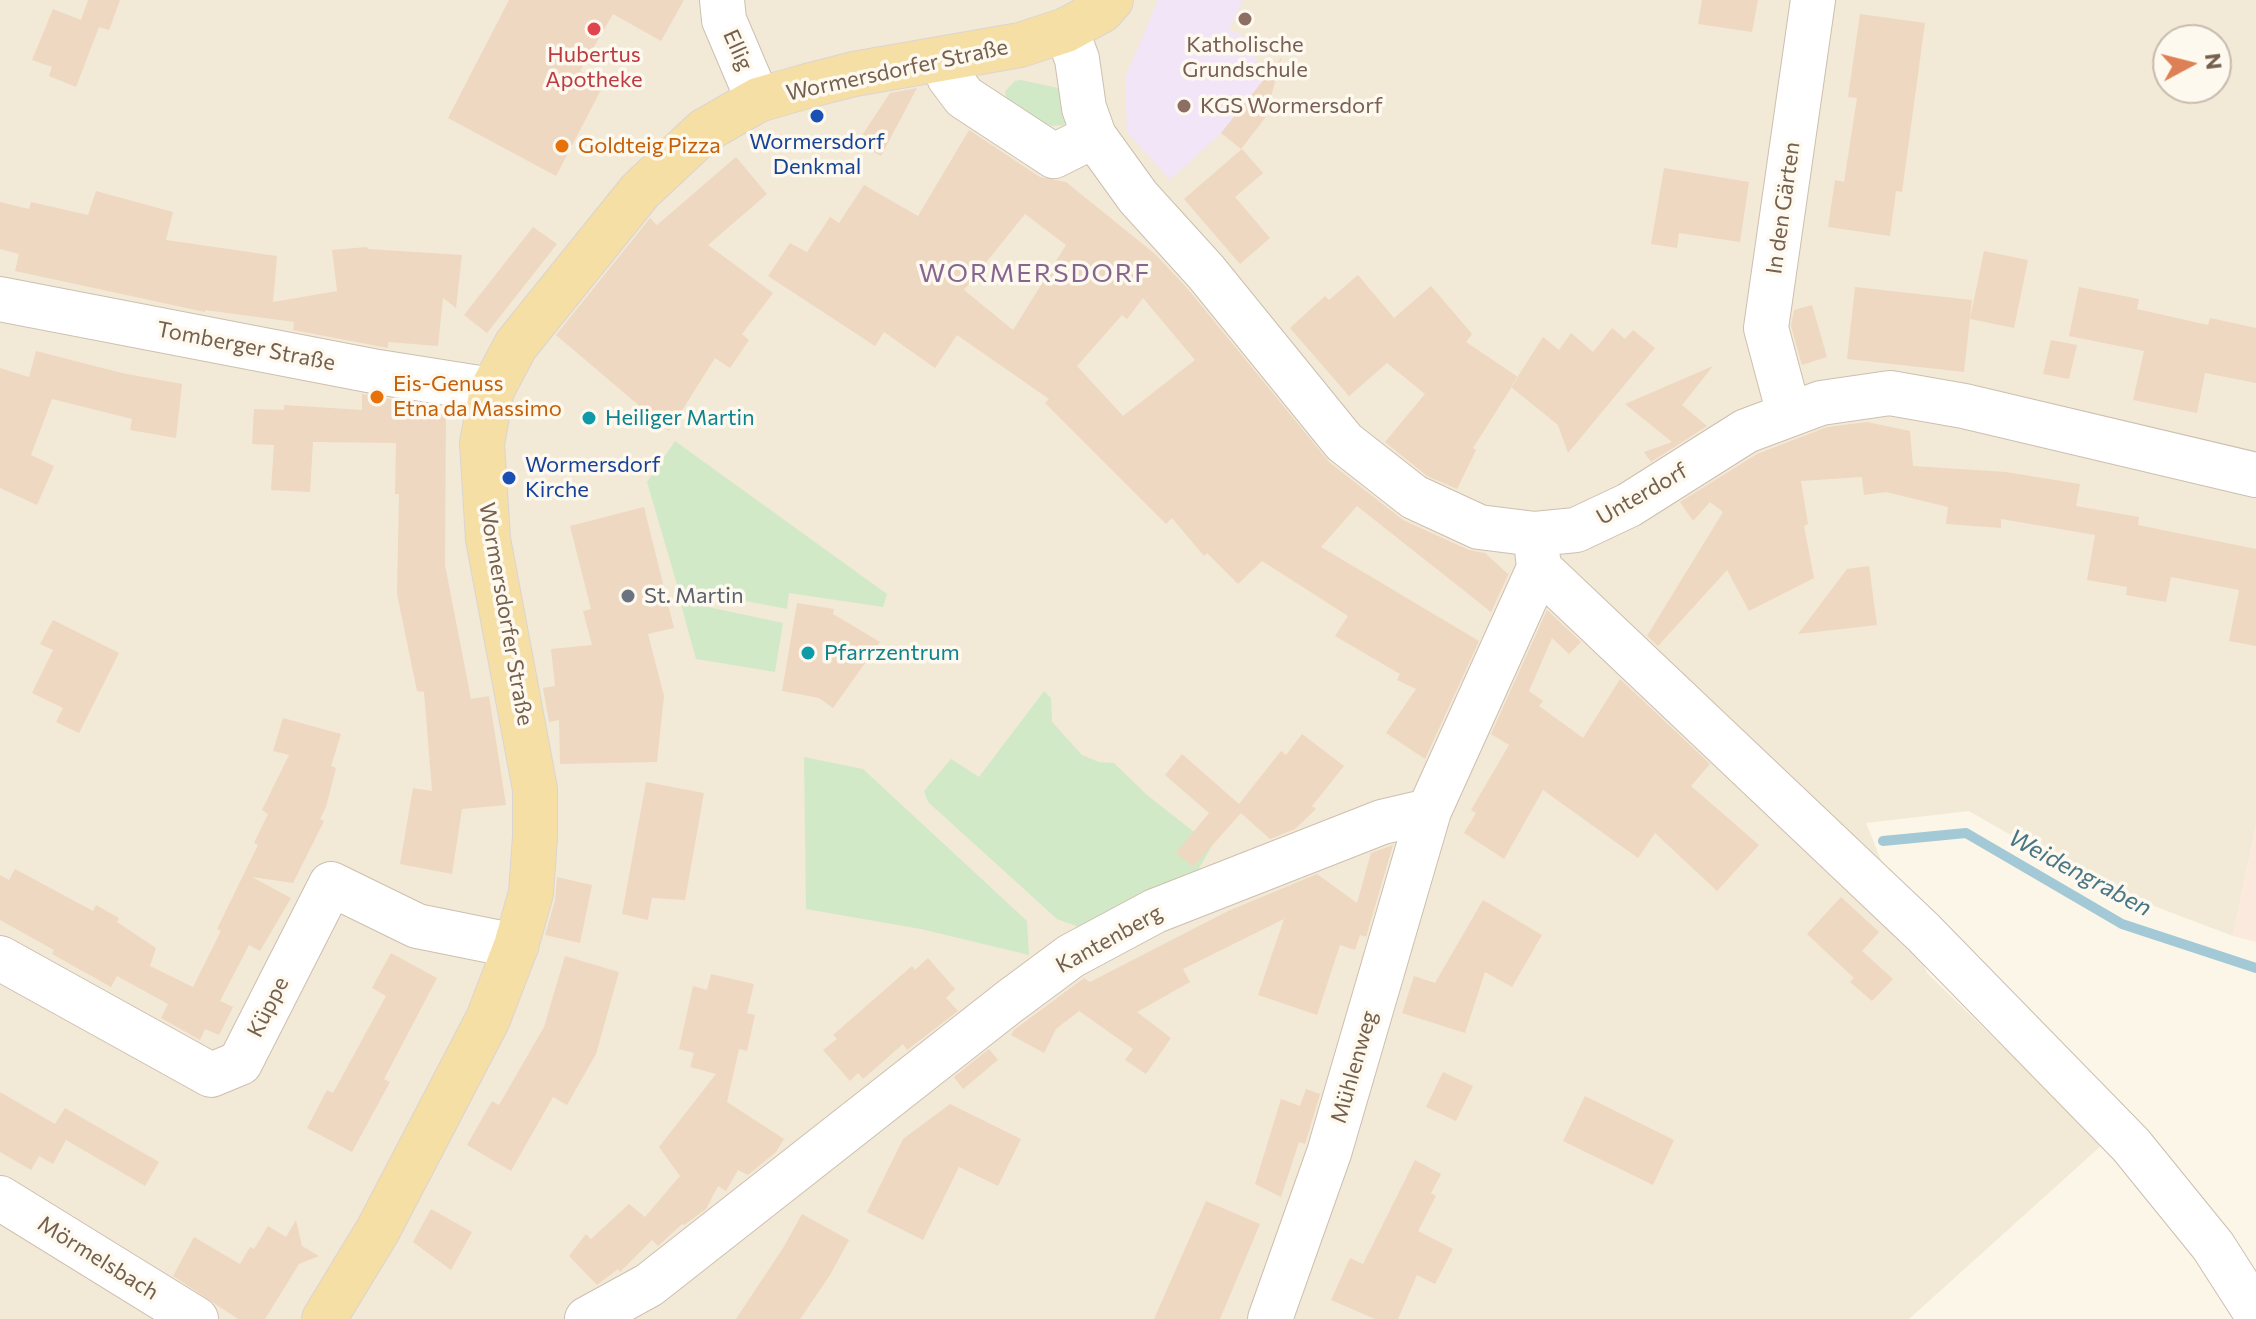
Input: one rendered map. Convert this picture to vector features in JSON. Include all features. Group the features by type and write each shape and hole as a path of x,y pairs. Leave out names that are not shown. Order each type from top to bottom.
{"main road":[{"name":"Wormersdorfer Straße","path":"324,1319 378,1230 480,1033 516,946 531,893 535,789 488,539 482,443 492,390 516,345 640,191 704,131 758,100 854,74 1020,45 1066,30 1101,11 1111,0"}],"street":[{"name":"Ellig","path":"722,0 724,20 758,100"},
{"name":"In den Gärten","path":"1789,414 1766,328 1813,0"},
{"name":"Unterdorf","path":"1066,30 1077,59 1084,108 1094,136 1138,197 1206,272 1344,442 1414,497 1537,551 1629,505 1746,431 1821,403 1890,393 1964,406 2256,475"},
{"path":"949,77 964,97 1054,156 1094,136"},
{"name":"Tomberger Straße","path":"0,299 378,372 492,390"},
{"path":"1429,811 1537,551 1923,932 2131,1145 2213,1246 2256,1313"},
{"name":"Kantenberg","path":"587,1319 649,1285 1071,956 1155,911 1382,822 1429,811"},
{"name":"Mühlenweg","path":"1270,1319 1329,1153 1429,811"},
{"name":"Küppe","path":"0,958 211,1075 240,1063 331,884 417,926 516,946"},
{"name":"Mörmelsbach","path":"0,1198 196,1319"}],"shaded area":[{"path":"0,0 2256,0 2256,825 2233,936 2096,884 1969,811 1866,823 1927,973 2103,1144 1909,1319 0,1319"},
{"name":"KGS Wormersdorf","path":"1158,0 1243,0 1229,29 1247,38 1264,80 1221,133 1170,180 1127,132 1125,78"},
{"path":"2256,825 2256,942 2233,936"}],"green space":[{"path":"1015,81 1063,89 1068,118 1064,125 1052,126 1017,113 1007,104 1005,91"},
{"path":"675,441 887,594 883,607 789,593 787,609 678,588 647,482"},
{"path":"680,601 783,623 775,672 696,659"},
{"path":"1044,691 1051,698 1052,722 1082,755 1099,762 1114,763 1147,795 1212,846 1198,870 1202,876 1079,927 1057,919 928,802 924,791 951,759 979,777"},
{"path":"804,757 863,769 1027,921 1029,955 921,929 806,909"}],"building":[{"path":"88,0 120,0 109,30 99,27 76,87 49,76 52,67 32,60 53,9 81,20"},
{"path":"509,0 684,0 661,41 613,14 580,71 604,84 556,176 448,118"},
{"path":"1702,0 1758,0 1752,32 1698,24"},
{"path":"1860,14 1925,23 1902,192 1896,191 1890,236 1828,227 1835,180 1844,182 1857,98 1848,97"},
{"path":"1282,57 1265,118 1241,149 1221,133"},
{"path":"917,88 881,156 857,143 890,93"},
{"path":"969,130 1040,177 1066,182 1155,254 1187,288 1329,462 1403,520 1469,550 1485,553 1508,574 1510,571 1491,612 1357,506 1321,547 1479,641 1425,759 1386,733 1416,689 1397,680 1400,674 1335,636 1348,616 1262,561 1238,584 1207,553 1204,556 1172,518 1166,524 1045,403 1049,399 957,335 935,368 884,332 875,346 768,276 790,243 807,252 830,217 839,223 864,185 918,216","holes":["1025,214 1066,245 1013,330 964,290","1143,298 1195,360 1123,416 1077,366 1122,315 1127,319"]},
{"path":"1242,149 1263,173 1235,197 1270,238 1240,264 1184,199"},
{"path":"736,157 767,194 708,245 773,293 742,334 749,340 730,368 715,358 669,431 556,335 650,218 657,225"},
{"path":"1664,168 1749,182 1740,242 1679,233 1677,248 1651,244"},
{"path":"96,191 173,212 166,240 277,256 273,302 337,291 332,250 367,247 462,255 456,308 443,298 438,346 388,342 388,348 293,330 294,322 205,312 15,271 19,254 0,249 0,202 29,209 31,202 88,215"},
{"path":"533,227 557,244 487,333 464,315"},
{"path":"1984,251 2028,260 2014,328 1970,319"},
{"path":"1358,275 1394,318 1431,286 1472,334 1466,342 1518,377 1473,448 1476,450 1457,489 1427,476 1385,442 1425,394 1387,363 1349,396 1290,328 1325,296 1329,300"},
{"path":"1855,287 1972,300 1964,372 1847,359"},
{"path":"2079,287 2139,299 2137,309 2208,325 2210,318 2256,328 2256,383 2205,373 2197,413 2133,400 2144,351 2069,336"},
{"path":"1812,305 1827,357 1802,365 1791,326 1794,310"},
{"path":"1612,328 1625,339 1633,330 1655,348 1568,453 1558,425 1511,387 1543,337 1559,350 1571,333 1593,352"},
{"path":"2051,340 2077,345 2069,379 2043,374"},
{"path":"36,351 122,373 182,384 176,438 130,430 132,419 52,399 31,455 54,466 37,505 0,488 0,368 29,377"},
{"path":"1713,366 1682,405 1707,426 1651,462 1644,452 1672,442 1625,404"},
{"path":"362,394 432,406 431,412 439,407 446,408 445,565 471,699 489,696 506,805 462,809 452,874 400,864 413,788 432,791 424,692 417,691 397,594 399,494 395,494 396,443 313,442 310,492 271,490 274,445 252,444 254,409 284,410 284,405 362,410"},
{"path":"1867,422 1910,431 1913,466 2006,472 2080,484 2076,506 2139,517 2138,525 2256,549 2256,646 2229,641 2239,590 2171,577 2166,602 2126,595 2127,587 2087,580 2095,535 2001,519 2001,528 1946,524 1948,507 1886,492 1864,495 1862,477 1801,481 1808,524 1804,526 1814,578 1749,611 1727,570 1658,646 1647,636 1723,512 1710,502 1693,521 1680,502 1757,454 1827,427"},
{"path":"644,507 674,628 648,634 664,696 657,762 560,764 559,720 549,722 543,688 555,686 551,649 592,645 583,611 591,609 570,526"},
{"path":"1869,566 1877,625 1798,634 1847,569"},
{"path":"797,603 834,609 833,614 880,642 833,708 819,698 782,691"},
{"path":"1547,610 1581,642 1569,654 1552,638 1529,691 1543,701 1539,706 1583,738 1620,679 1710,764 1691,786 1759,845 1717,891 1655,833 1638,858 1543,790 1504,859 1464,833 1476,813 1471,810 1509,745 1491,734"},
{"path":"53,620 119,653 79,733 56,722 63,708 32,693 53,650 40,644"},
{"path":"283,718 341,734 331,766 336,768 320,819 324,821 293,883 252,877 291,898 260,951 249,945 220,1001 233,1007 219,1035 205,1029 200,1040 161,1018 168,1004 117,976 111,987 0,920 0,875 9,880 15,869 93,911 96,905 119,918 117,922 156,948 150,966 193,987 258,845 254,843 268,814 262,810 289,755 273,751"},
{"path":"1302,734 1344,766 1312,806 1316,809 1295,829 1270,839 1241,813 1193,867 1176,853 1209,813 1165,775 1182,754 1239,804 1281,751 1286,755"},
{"path":"646,782 704,793 685,900 652,898 648,920 622,914"},
{"path":"1393,845 1366,937 1360,935 1355,950 1340,945 1317,1015 1258,995 1284,919 1183,969 1190,982 1137,1012 1171,1038 1146,1074 1125,1060 1133,1049 1079,1011 1056,1029 1044,1053 1011,1035 1084,978 1090,982 1228,911 1317,874 1357,903 1371,853"},
{"path":"557,877 592,885 580,943 545,935 555,900"},
{"path":"1841,897 1879,932 1862,951 1893,979 1872,1001 1850,982 1854,978 1807,934"},
{"path":"1483,900 1542,935 1512,987 1485,972 1465,1033 1402,1013 1414,976 1435,983"},
{"path":"391,953 437,978 384,1079 390,1082 352,1152 307,1128 327,1090 333,1093 386,996 372,988"},
{"path":"565,956 619,972 596,1054 567,1105 553,1097 511,1171 467,1145 492,1101 499,1105 544,1027"},
{"path":"928,958 955,989 946,998 958,1011 907,1050 903,1044 863,1079 858,1073 850,1081 823,1050 837,1039 833,1035 912,966 915,970"},
{"path":"711,974 754,984 747,1013 755,1015 747,1051 739,1049 727,1102 784,1139 776,1152 748,1175 738,1170 726,1191 718,1186 706,1209 682,1224 658,1246 652,1240 620,1272 618,1269 597,1285 569,1256 586,1234 591,1239 629,1204 645,1217 680,1176 659,1147 716,1074 690,1067 694,1053 679,1049 693,986 707,990"},
{"path":"989,1049 998,1060 963,1089 954,1077"},
{"path":"1443,1072 1473,1086 1456,1121 1426,1107"},
{"path":"1306,1089 1320,1094 1305,1144 1299,1142 1281,1197 1255,1184 1281,1099 1300,1106"},
{"path":"0,1092 55,1124 65,1108 159,1162 145,1186 66,1140 53,1164 39,1156 31,1170 0,1152"},
{"path":"1585,1096 1674,1140 1653,1185 1563,1141"},
{"path":"950,1104 1021,1139 998,1186 959,1167 923,1240 867,1212 903,1139"},
{"path":"1415,1160 1441,1174 1431,1193 1436,1196 1418,1231 1453,1249 1435,1284 1417,1275 1398,1319 1375,1319 1331,1300 1350,1258 1363,1264"},
{"path":"1206,1201 1260,1224 1220,1319 1154,1319"},
{"path":"431,1209 472,1232 451,1270 413,1242"},
{"path":"802,1214 849,1240 830,1275 800,1319 736,1319 783,1248"},
{"path":"296,1220 302,1246 319,1256 299,1264 265,1319 238,1319 173,1276 194,1237 240,1264 268,1226 286,1237"}],"waterway":[{"name":"Weidengraben","path":"1883,841 1966,833 2122,924 2256,968"}],"place":[{"name":"Katholische Grundschule","path":"1245,19"},
{"name":"Hubertus Apotheke","path":"594,29"},
{"name":"KGS Wormersdorf","path":"1184,106"},
{"name":"Wormersdorf Denkmal","path":"817,116"},
{"name":"Goldteig Pizza","path":"562,146"},
{"name":"Eis-Genuss Etna da Massimo","path":"377,397"},
{"name":"Heiliger Martin","path":"589,418"},
{"name":"Wormersdorf Kirche","path":"509,478"},
{"name":"St. Martin","path":"628,596"},
{"name":"Pfarrzentrum","path":"808,653"}],"district":[{"name":"WORMERSDORF","path":"1035,273"}]}
